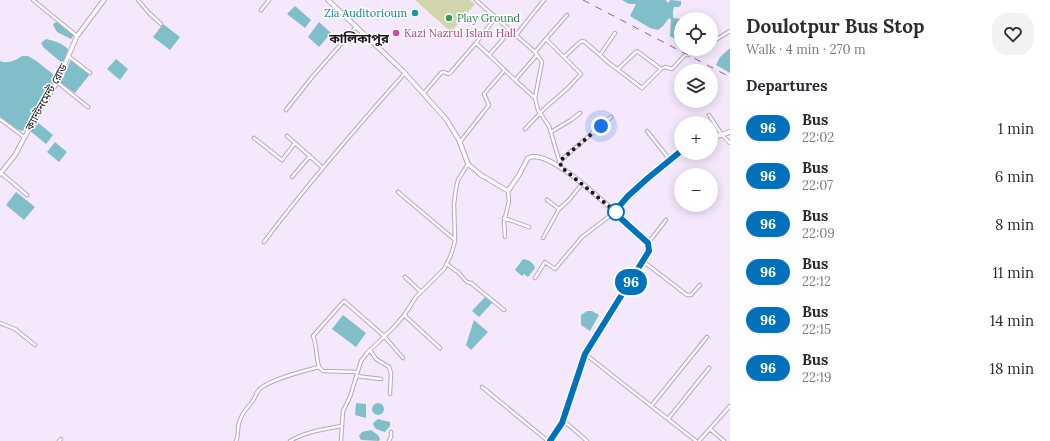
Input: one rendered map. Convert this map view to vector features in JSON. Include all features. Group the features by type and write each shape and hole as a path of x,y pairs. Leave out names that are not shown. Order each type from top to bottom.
{"main road":[{"path":"718,136 730,132"},
{"path":"549,441 557,432 563,420 585,354 644,262 649,251 648,243 617,215 617,208 628,196 674,157"}],"street":[{"path":"33,0 77,36"},
{"name":"ক্যান্টনমেন্ট রোড","path":"0,173 15,155 57,82 77,36 104,0"},
{"path":"138,0 161,24"},
{"path":"260,10 269,0"},
{"path":"328,0 424,93 446,119 460,142 468,164 481,176 508,191"},
{"path":"476,0 535,52 542,62 535,98 538,110 549,126 561,167"},
{"path":"516,35 544,0"},
{"path":"535,52 567,15"},
{"path":"424,93 440,73 443,72 447,74 451,72 496,17"},
{"path":"286,110 356,27"},
{"path":"489,55 511,30"},
{"path":"718,39 730,31"},
{"path":"600,55 615,33"},
{"path":"525,129 581,74 565,56 546,39"},
{"path":"565,56 582,41 585,42 642,88 661,69 665,67 672,70 684,56"},
{"path":"476,43 504,71 535,98"},
{"path":"618,69 637,51 661,69"},
{"path":"515,80 537,55"},
{"path":"68,56 90,73"},
{"path":"460,142 489,105 484,94 504,71"},
{"path":"264,242 289,208 356,128 405,73"},
{"path":"57,82 88,107"},
{"path":"551,132 580,113"},
{"path":"709,115 722,135 730,143"},
{"path":"560,161 611,117"},
{"path":"0,119 24,137"},
{"path":"647,131 670,160"},
{"path":"287,136 323,168"},
{"path":"254,138 282,160 295,143"},
{"path":"292,177 310,156"},
{"path":"505,237 504,218 509,201 508,191 520,174 529,156 542,157 561,167 616,211 582,237 555,269 545,262 535,278"},
{"path":"341,441 343,411 350,397 361,361 404,315 421,292 444,269 447,264 455,241 454,204 456,188 458,180 468,164"},
{"path":"0,173 27,195"},
{"path":"543,238 559,209 582,184"},
{"path":"398,192 455,241"},
{"path":"547,200 559,209"},
{"path":"504,218 529,227"},
{"path":"648,243 666,220"},
{"path":"644,262 687,295 691,295 700,285"},
{"path":"447,264 504,310"},
{"path":"405,277 421,292"},
{"path":"357,372 323,371 319,367 317,360 314,336 344,301 384,336 403,358"},
{"path":"404,315 440,348"},
{"path":"0,323 15,329 35,345"},
{"path":"652,405 707,336"},
{"path":"370,350 376,359 389,367 391,373 390,394"},
{"path":"585,354 698,441 730,406"},
{"path":"236,441 238,423 261,388 274,381 293,374 319,367"},
{"path":"668,418 709,368"},
{"path":"356,376 381,379"},
{"path":"482,387 549,441"},
{"path":"563,420 587,441"},
{"path":"290,441 296,437 316,431 341,426"},
{"path":"710,429 724,441"},
{"path":"389,441 392,437 391,432"}],"green space":[{"name":"Play Ground","path":"415,0 470,0 475,4 451,32"}],"water":[{"path":"622,0 665,0 669,3 670,0 681,1 681,5 679,7 674,7 673,11 674,38 670,36 671,19 669,18 658,30 650,28 630,16 636,4 629,4"},
{"path":"295,6 311,20 305,28 287,14"},
{"path":"58,22 72,34 73,36 71,39 57,32 53,25 54,23"},
{"path":"319,22 331,33 319,47 308,37"},
{"path":"163,24 180,37 170,50 153,37"},
{"path":"46,39 55,41 68,49 64,61 61,62 44,48 41,43"},
{"path":"730,48 730,73 716,64 720,57"},
{"path":"22,56 28,56 35,60 53,74 55,81 28,126 22,131 0,117 0,61 11,62"},
{"path":"116,59 128,69 120,80 107,69"},
{"path":"71,60 90,74 75,93 60,82"},
{"path":"36,121 53,135 46,144 29,130"},
{"path":"55,142 67,152 59,162 47,152"},
{"path":"16,192 35,207 24,220 6,205"},
{"path":"523,259 533,264 535,268 528,277 524,274 522,276 515,270"},
{"path":"485,297 492,303 479,317 472,311"},
{"path":"587,311 592,311 599,315 590,331 581,325 581,315"},
{"path":"343,315 366,333 356,347 332,329"},
{"path":"474,320 488,332 471,350 466,345"},
{"path":"356,403 366,404 366,418 355,415"},
{"path":"380,403 383,404 383,414 376,415 373,414 372,407 373,404"},
{"path":"378,419 390,422 390,426 385,432 374,427 373,423"},
{"path":"371,430 378,435 380,439 379,441 361,440 359,436 362,432"}],"railway":[{"path":"583,0 730,77"}],"bus line":[{"name":"96","path":"550,441 562,423 585,354 644,262 650,248 648,243 617,215 616,210 628,196 674,157"}],"place":[{"name":"Zia Auditorioum","path":"415,13"},
{"name":"Play Ground","path":"449,18"},
{"name":"Kazi Nazrul Islam Hall","path":"396,33"}],"district":[{"name":"কালিকাপুর","path":"359,38"}],"route":[{"path":"601,126 560,161 561,167 616,212"}]}
